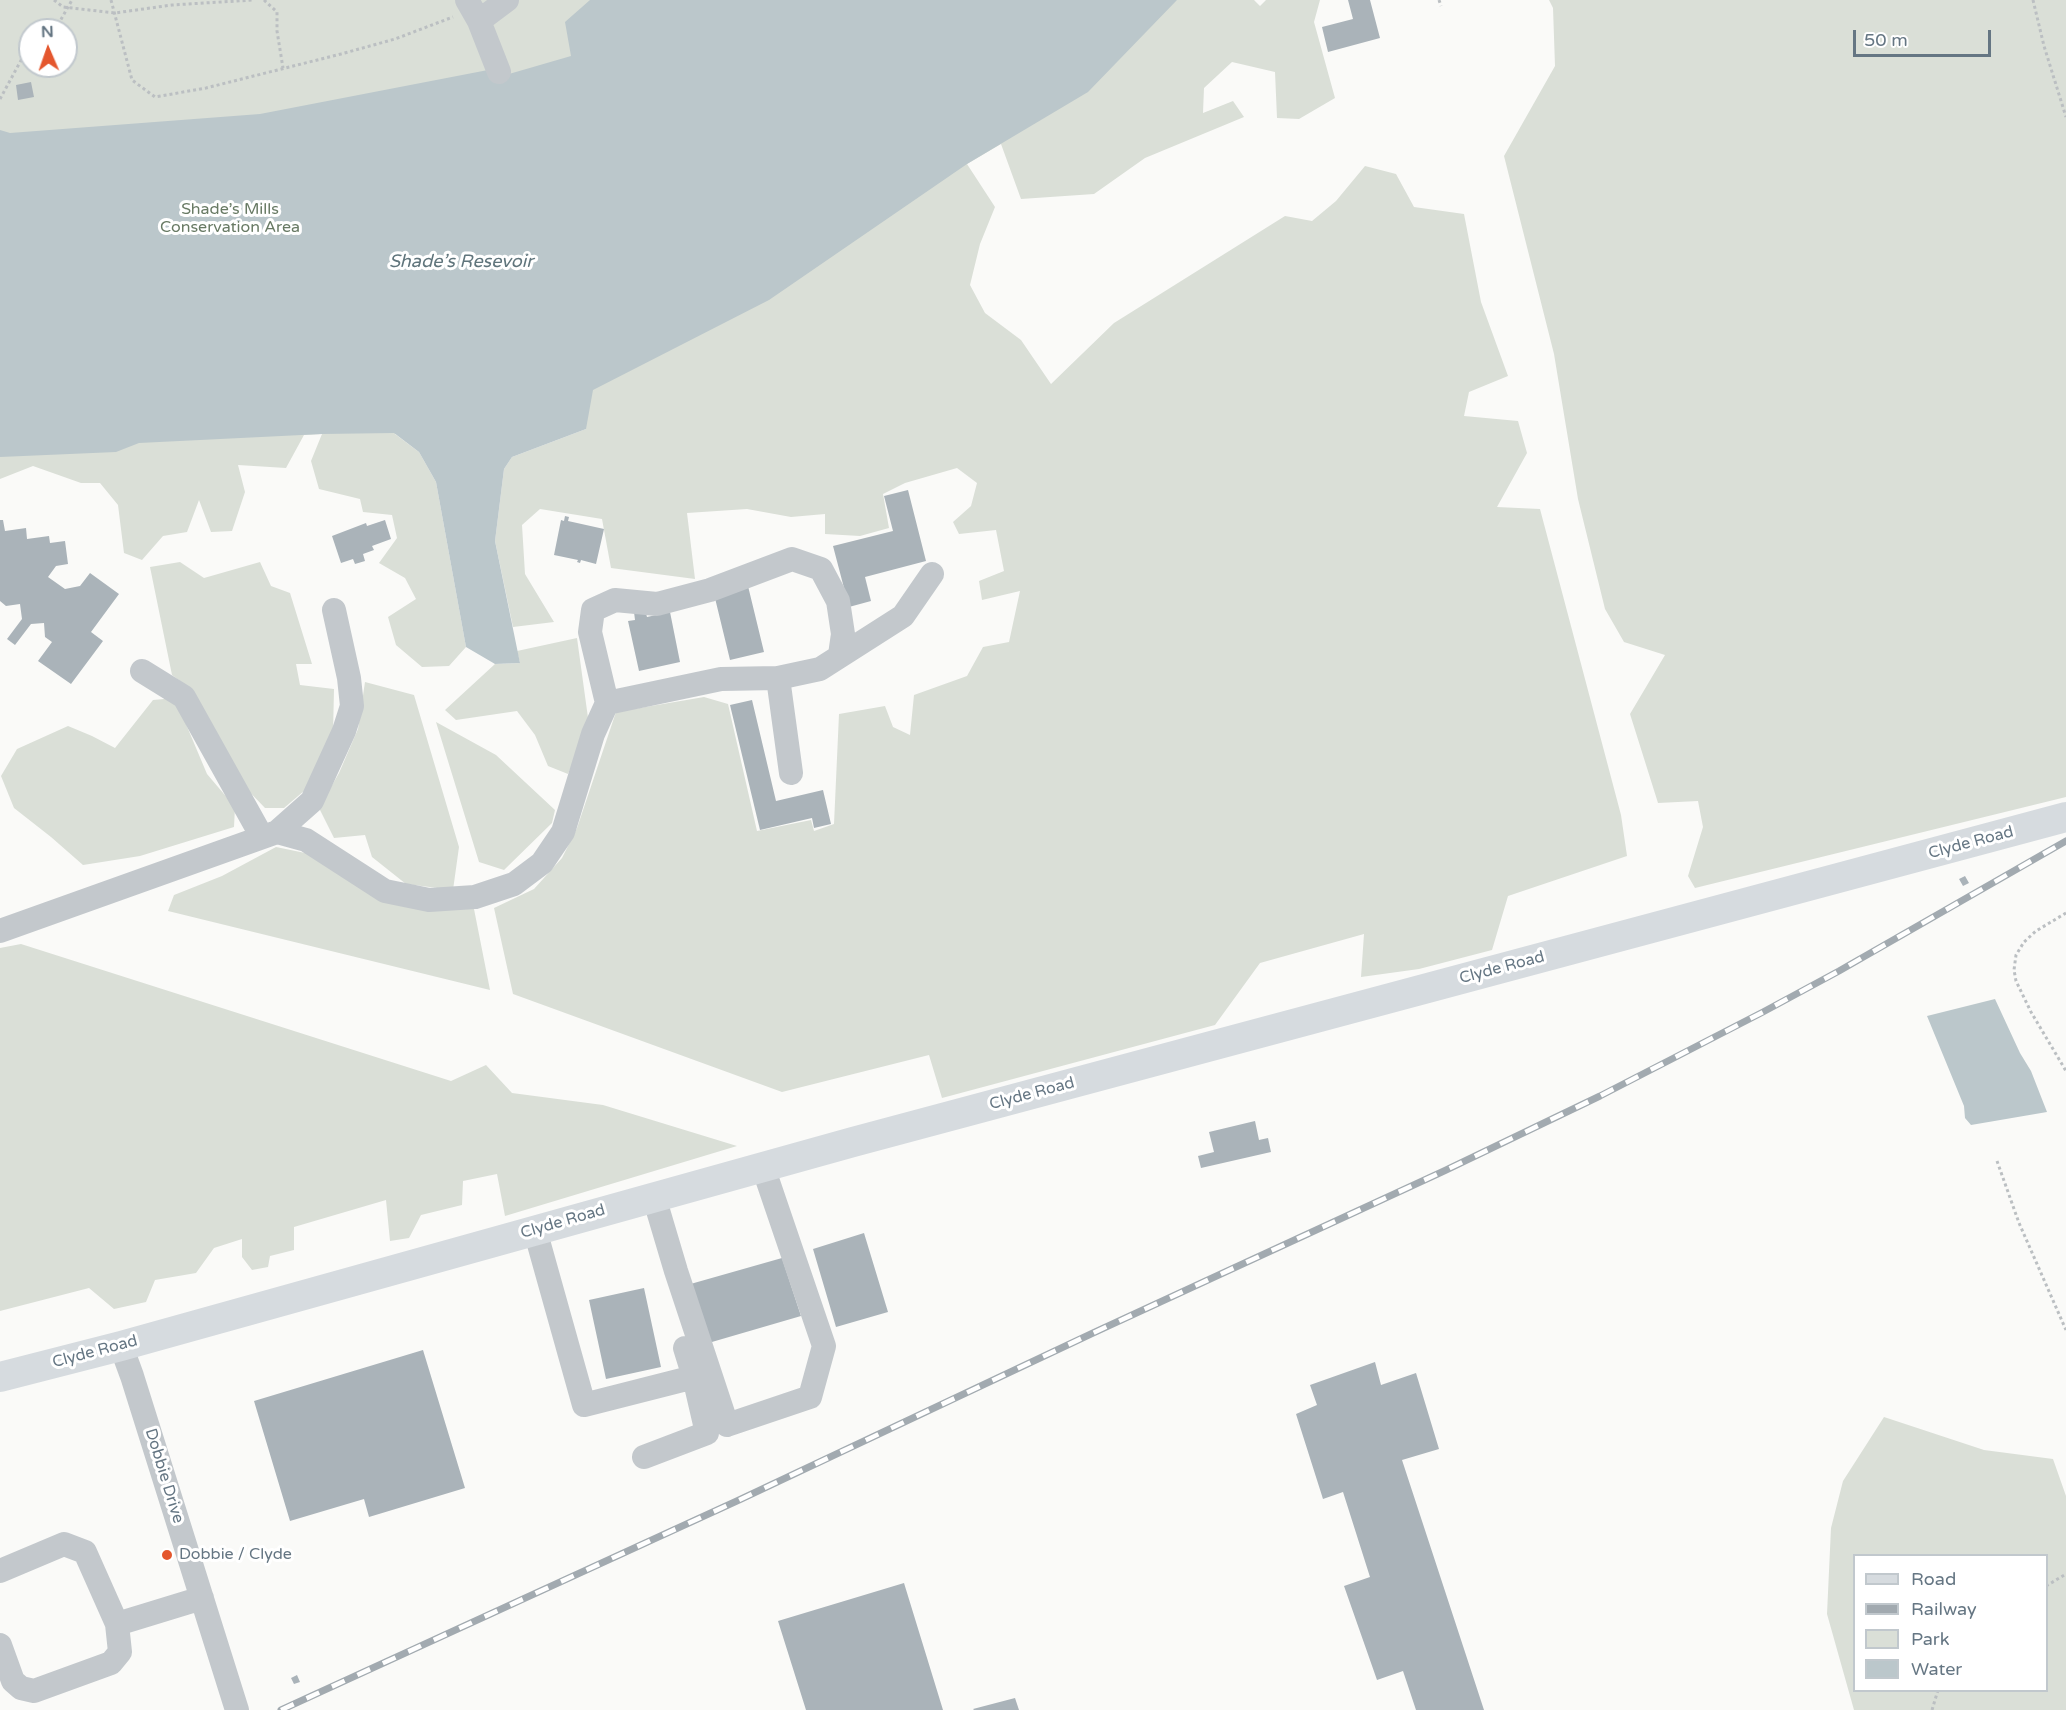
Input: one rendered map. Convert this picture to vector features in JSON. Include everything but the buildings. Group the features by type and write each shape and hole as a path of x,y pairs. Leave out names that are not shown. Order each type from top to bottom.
{"main road":[{"name":"Clyde Road","path":"0,1377 121,1346 764,1167 2066,818"}],"street":[{"path":"467,0 479,21 499,72"},
{"path":"479,21 507,0"},
{"path":"269,835 306,840 385,891 429,900 474,897 514,884 542,863 563,832 593,734 607,703 590,632 593,610 615,600 657,604 710,590 792,559 821,569 838,601 843,634 840,655"},
{"path":"607,703 720,679 778,678 820,669 903,615 932,573"},
{"path":"0,931 269,835 312,801 344,731 352,706 350,678 334,610"},
{"path":"142,670 183,697 269,835"},
{"path":"778,678 791,773"},
{"path":"654,1197 727,1425 810,1397 824,1346 764,1167"},
{"path":"536,1230 584,1405 694,1377"},
{"path":"644,1457 707,1433 694,1377 666,1288 676,1270"},
{"name":"Dobbie Drive","path":"121,1346 237,1710"},
{"path":"0,1571 64,1544 75,1546 85,1552 117,1624 120,1652 111,1663 34,1691 21,1688 13,1681 0,1645"},
{"path":"117,1624 202,1598"}],"path":[{"path":"54,0 63,7 115,14 172,5 253,0"},
{"path":"62,18 72,0"},
{"path":"111,0 132,80 155,97 206,88 395,39 459,15 479,21"},
{"path":"264,0 277,12 277,31 283,68"},
{"path":"1439,0 1440,6"},
{"path":"2033,0 2044,46 2066,117"},
{"path":"0,99 18,66"},
{"path":"2066,913 2036,931 2024,942 2016,955 2014,970 2016,981 2031,1012 2066,1071"},
{"path":"1997,1161 2019,1223 2066,1330"},
{"path":"2048,1585 2066,1574"},
{"path":"1932,1710 1937,1692"}],"green space":[{"name":"Shade’s Mills Conservation Area","path":"0,0 1254,0 1260,6 1266,0 1320,0 1314,22 1335,98 1299,119 1277,118 1275,72 1232,62 1204,88 1203,113 1233,101 1244,117 1145,158 1094,194 1021,199 1001,144 967,164 995,207 980,244 970,285 985,313 1021,340 1051,384 1114,323 1285,216 1312,221 1336,201 1365,166 1396,174 1414,207 1464,214 1481,302 1508,376 1469,392 1464,416 1518,421 1527,453 1497,507 1540,509 1621,815 1627,856 1508,896 1492,950 1419,969 1361,977 1364,934 1260,963 1215,1025 942,1098 929,1055 782,1092 513,994 494,908 534,889 562,858 577,828 616,712 704,697 728,704 757,831 811,820 814,831 834,824 839,714 885,706 893,727 910,735 914,695 967,676 983,647 1009,642 1020,591 982,600 979,581 1004,571 996,530 959,534 953,522 971,506 977,483 957,468 905,483 883,494 889,528 860,536 825,534 825,514 791,517 747,509 687,513 695,579 611,568 602,519 540,509 522,525 525,574 554,622 513,627 495,541 504,469 512,457 586,429 395,434 419,452 436,482 466,647 449,666 422,667 396,645 388,617 416,599 405,578 379,563 397,538 392,515 363,512 360,499 319,489 311,461 322,434 304,435 286,468 238,465 245,492 232,531 211,532 199,500 187,532 163,536 142,560 124,553 118,505 100,483 81,483 33,466 0,479"},
{"path":"1549,0 2066,0 2066,797 1695,888 1688,876 1703,827 1698,801 1658,803 1630,714 1665,655 1624,642 1605,609 1578,499 1554,354 1504,156 1555,66 1553,8"},
{"path":"180,562 204,578 260,562 271,586 290,593 312,664 296,664 300,685 334,689 333,734 311,785 284,808 265,808 239,781 192,690 172,675 150,567"},
{"path":"577,638 589,725 568,774 548,766 535,735 517,711 456,720 445,710 495,664 520,663 517,651"},
{"path":"365,682 414,695 459,847 453,890 406,884 372,857 365,835 334,838 319,808 339,773 358,729"},
{"path":"175,698 207,774 235,807 234,827 140,856 83,865 14,808 1,776 17,749 68,726 115,748 153,700"},
{"path":"436,722 496,755 555,810 552,823 504,870 479,862"},
{"path":"276,847 310,854 417,908 474,909 490,990 168,911 174,895 222,876"},
{"path":"21,944 451,1081 486,1065 512,1093 603,1105 737,1146 505,1216 497,1174 463,1181 462,1205 421,1215 409,1238 390,1241 386,1200 294,1227 294,1250 270,1256 268,1267 252,1270 242,1257 242,1239 214,1248 196,1273 155,1280 146,1302 114,1309 89,1288 0,1311 0,948"},
{"path":"1884,1417 1984,1450 2053,1459 2066,1496 2066,1710 1854,1710 1827,1614 1831,1528 1843,1481"}],"water":[{"name":"Shade’s Resevoir","path":"590,0 1177,0 1088,92 967,164 769,300 593,390 586,429 512,457 504,469 495,541 520,663 495,664 466,647 436,482 419,452 394,433 322,434 139,443 116,452 0,457 0,130 10,133 260,114 488,70 509,74 571,56 565,22"},
{"path":"1995,999 2031,1071 2047,1112 1971,1125 1965,1118 1964,1106 1927,1016"}],"railway":[{"path":"281,1710 739,1500 1600,1096 1839,971 2066,841"}],"place":[{"name":"Dobbie / Clyde","path":"167,1555"}]}
